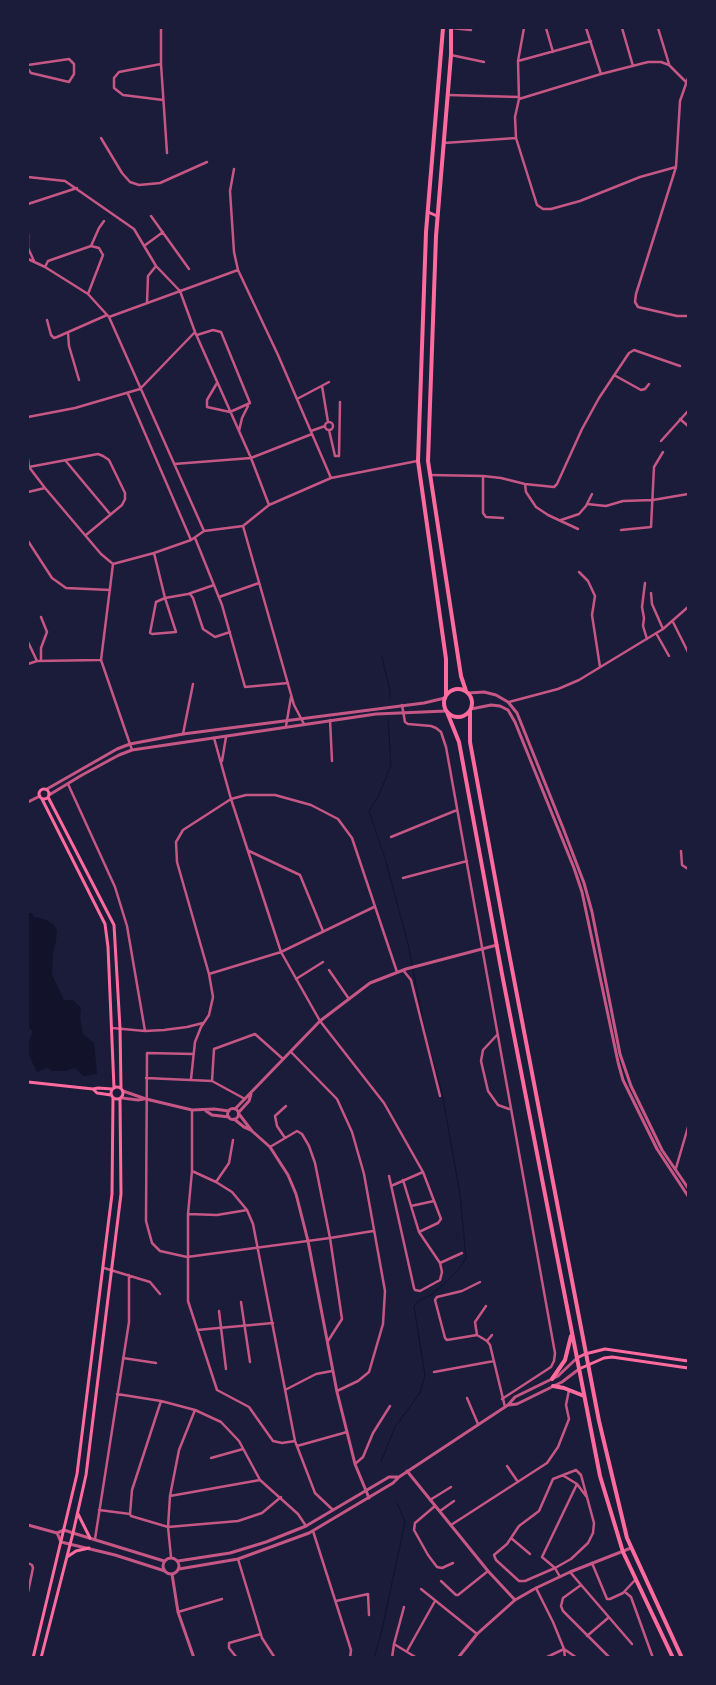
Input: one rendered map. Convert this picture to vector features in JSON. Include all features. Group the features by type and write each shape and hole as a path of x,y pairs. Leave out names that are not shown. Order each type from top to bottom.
{"main road":[{"path":"443,28 428,212 418,461 446,659 446,696 444,706 459,742 600,1476 623,1552 673,1658"},
{"path":"451,28 448,96 437,216 428,461 430,476 461,676 472,700 470,710 470,742 587,1364 614,1487 631,1548 682,1658"},
{"path":"428,212 437,216"},
{"path":"446,696 456,688 467,692"},
{"path":"447,712 455,717 461,717 470,710"},
{"path":"33,1658 74,1491 112,1194 113,1129 108,947 105,924 41,798 41,790 46,790 114,925 122,1090 120,1129 121,1194 91,1438 78,1513 41,1658"},
{"path":"41,798 48,796"},
{"path":"28,1082 122,1090"},
{"path":"93,1089 97,1093 121,1098"},
{"path":"113,1129 120,1129"},
{"path":"552,1379 565,1360 572,1333"},
{"path":"576,1358 585,1354 608,1350 688,1361"},
{"path":"579,1369 587,1364 612,1357 688,1368"},
{"path":"553,1386 584,1396"},
{"path":"82,1436 91,1438"},
{"path":"74,1491 82,1494"},
{"path":"78,1513 92,1538"},
{"path":"67,1557 76,1551 89,1548"}],"street":[{"path":"161,28 161,64 167,153"},
{"path":"451,28 471,30"},
{"path":"524,28 518,61 519,98 515,117 516,138 537,205 546,210 580,200 640,177 676,167"},
{"path":"546,28 553,52"},
{"path":"586,28 601,74"},
{"path":"622,28 633,66"},
{"path":"658,28 669,65"},
{"path":"518,61 591,41"},
{"path":"451,54 484,62"},
{"path":"69,59 74,64 74,74 68,82 31,73 28,67 69,59"},
{"path":"448,96 519,98 648,62 661,62 669,65 687,83"},
{"path":"161,64 119,72 114,78 114,88 123,95 164,100"},
{"path":"688,78 680,101 676,167 635,302 638,307 677,316 688,316"},
{"path":"101,138 122,173 130,182 139,185 160,183 207,162"},
{"path":"444,143 516,138"},
{"path":"234,168 230,191 234,252 238,270 331,478"},
{"path":"28,177 65,181 134,229 156,266 180,291 196,334 251,458 269,505"},
{"path":"28,204 77,188"},
{"path":"151,216 189,268"},
{"path":"91,246 104,221"},
{"path":"144,246 163,232"},
{"path":"28,234 28,248 34,261"},
{"path":"45,267 48,261 91,246 99,248 103,256 88,294"},
{"path":"28,259 45,267 88,294 108,316 204,531"},
{"path":"147,303 148,276 156,266"},
{"path":"47,320 51,335 54,338 108,316 238,270"},
{"path":"28,417 75,408 140,389 196,334 213,330 221,332 250,400 242,418 239,431"},
{"path":"68,332 69,346 79,380"},
{"path":"430,476 483,476 551,487 557,484 582,429 629,353 634,350 680,366"},
{"path":"614,375 641,390 649,384"},
{"path":"297,399 329,382"},
{"path":"218,383 207,400 206,407 230,412 249,404"},
{"path":"174,464 251,458 325,426 328,422 322,386"},
{"path":"128,394 191,540"},
{"path":"325,426 329,430 335,456 339,456 340,402"},
{"path":"661,441 688,411"},
{"path":"680,419 688,426"},
{"path":"328,422 332,424 340,423"},
{"path":"329,430 332,428 332,424"},
{"path":"621,530 651,527 655,463 663,452"},
{"path":"29,467 98,454 108,460 124,492 125,499 122,504 86,535"},
{"path":"28,459 29,467 46,488 101,554 114,564"},
{"path":"65,460 110,514"},
{"path":"114,564 191,540 204,531 244,526 269,505 331,478 418,461"},
{"path":"483,476 483,513 486,516 503,518"},
{"path":"526,484 526,492 536,508 578,528"},
{"path":"28,492 46,488"},
{"path":"560,521 579,514 592,494"},
{"path":"587,504 606,506 623,501 653,500 688,494"},
{"path":"244,526 291,693 296,709 304,724"},
{"path":"195,538 219,597 245,687 288,682"},
{"path":"28,540 52,578 66,588 110,590"},
{"path":"154,553 165,598 176,632 150,633 156,602 165,598 188,594 214,585"},
{"path":"114,564 100,660 132,750"},
{"path":"579,572 588,581 595,596 592,615 600,668"},
{"path":"219,597 259,583"},
{"path":"645,583 642,607 646,639"},
{"path":"651,593 652,604 663,629"},
{"path":"188,594 194,598 204,629 216,637 230,632"},
{"path":"508,702 558,689 579,680 663,629 688,607"},
{"path":"41,617 47,632 41,648 41,661"},
{"path":"673,622 688,652"},
{"path":"656,633 669,656"},
{"path":"28,642 37,661"},
{"path":"28,664 37,661 100,660"},
{"path":"183,734 193,684"},
{"path":"467,692 491,693 508,702 517,714 584,883 592,912 623,1065 662,1150 688,1188"},
{"path":"286,726 291,693"},
{"path":"46,790 117,749 130,744 183,734 214,732 301,718 424,703 446,696"},
{"path":"470,710 491,705 500,706 508,710 515,722 574,868 584,898 623,1080 657,1149 688,1196"},
{"path":"402,706 403,718 408,724 431,726 440,732 446,747 555,1354 554,1361 550,1367 502,1398"},
{"path":"48,796 119,755 132,750 330,720 403,712 447,712"},
{"path":"330,720 332,761"},
{"path":"222,762 227,735"},
{"path":"213,737 222,762 231,799 281,952 320,1021 384,1103 423,1172 440,1221 419,1232"},
{"path":"68,784 114,887 124,918 145,1031"},
{"path":"191,1079 196,1042 209,1015 213,997 209,974 177,862 176,842 183,830 231,799 246,795 275,795 311,805 338,819 352,838 397,972"},
{"path":"28,802 41,798"},
{"path":"391,837 458,810"},
{"path":"248,851 300,875 323,931"},
{"path":"681,851 682,865 688,869"},
{"path":"403,878 467,861"},
{"path":"209,974 281,952 374,907"},
{"path":"122,1090 145,1099 192,1110 206,1111 214,1109 229,1111 235,1109 245,1098 252,1094 320,1021 370,983 404,969 497,946"},
{"path":"296,979 323,962"},
{"path":"404,969 411,980 440,1096"},
{"path":"329,970 349,999"},
{"path":"111,1028 145,1031 187,1027 204,1022"},
{"path":"212,1081 214,1049 255,1034 283,1060"},
{"path":"497,1035 483,1050 481,1061 488,1091 498,1105 510,1109"},
{"path":"291,1052 337,1099 345,1114 364,1174 385,1291 383,1324 370,1372 337,1392"},
{"path":"194,1054 146,1053 146,1220 152,1243 160,1251 187,1257 330,1238 373,1230"},
{"path":"146,1078 212,1081 249,1101"},
{"path":"234,1119 249,1101 252,1094"},
{"path":"121,1098 145,1099"},
{"path":"285,1138 277,1126 275,1116 286,1106"},
{"path":"235,1109 252,1131 270,1147 288,1175 296,1194 308,1241 337,1392 355,1464 369,1498"},
{"path":"192,1110 192,1170 188,1214 187,1299 218,1391 249,1407 273,1441 282,1443 295,1441"},
{"path":"206,1111 212,1115 234,1119 252,1131"},
{"path":"229,1111 230,1118"},
{"path":"675,1170 688,1127"},
{"path":"270,1147 297,1131 302,1134 309,1146 315,1163 330,1238 342,1319 327,1342"},
{"path":"216,1182 230,1163 233,1140"},
{"path":"192,1170 232,1192 246,1210 253,1224 295,1441 315,1492 333,1510"},
{"path":"391,1186 423,1172"},
{"path":"388,1176 416,1290 420,1291 440,1280 442,1272 440,1263 419,1232 404,1180"},
{"path":"411,1206 434,1201"},
{"path":"188,1214 217,1216 246,1210"},
{"path":"440,1263 462,1254"},
{"path":"104,1268 150,1282 160,1294"},
{"path":"92,1538 99,1510 129,1322 128,1275"},
{"path":"477,1334 447,1340 436,1300 438,1297 462,1291 480,1282"},
{"path":"241,1302 250,1362"},
{"path":"486,1306 475,1322 477,1334 490,1345 502,1398 506,1406"},
{"path":"219,1311 226,1369"},
{"path":"197,1330 273,1323"},
{"path":"487,1341 492,1335"},
{"path":"123,1358 156,1363"},
{"path":"172,1574 179,1569 238,1559 313,1531 393,1483 398,1477 506,1406 515,1397 563,1373 576,1358"},
{"path":"434,1372 494,1361"},
{"path":"506,1406 517,1404 553,1386 570,1377 579,1369"},
{"path":"285,1390 316,1374 332,1370"},
{"path":"451,1525 546,1463 558,1447 569,1419 566,1405 569,1390"},
{"path":"117,1394 161,1401 195,1410 221,1422 239,1441 260,1480 281,1497 298,1514 306,1526"},
{"path":"467,1398 478,1424"},
{"path":"130,1514 132,1490 161,1401"},
{"path":"355,1464 363,1457 373,1433 390,1406"},
{"path":"171,1557 168,1527 170,1496 179,1450 195,1410"},
{"path":"297,1446 347,1432"},
{"path":"211,1458 243,1448"},
{"path":"507,1466 518,1482"},
{"path":"572,1470 581,1475 594,1523 593,1533 588,1543 571,1559 526,1581 517,1580 494,1558 495,1554 507,1544 520,1526 541,1508 553,1479 564,1476 572,1470"},
{"path":"407,1471 515,1600"},
{"path":"564,1476 577,1484 588,1500"},
{"path":"171,1557 178,1561 230,1553 266,1542 306,1526 389,1477 398,1477"},
{"path":"170,1496 260,1480"},
{"path":"560,1577 555,1568 542,1557 577,1484"},
{"path":"430,1500 451,1487"},
{"path":"99,1510 130,1514 134,1518 168,1527 238,1521 262,1514 281,1497"},
{"path":"440,1511 454,1501"},
{"path":"435,1506 415,1523 414,1530 437,1567 442,1568 453,1563"},
{"path":"28,1525 56,1533 64,1530 73,1532 164,1561 171,1557"},
{"path":"313,1531 351,1650 350,1658"},
{"path":"56,1533 62,1542 89,1548 172,1574"},
{"path":"511,1538 530,1554"},
{"path":"458,1658 477,1634 515,1600 570,1572 631,1548"},
{"path":"238,1559 261,1634 276,1658"},
{"path":"164,1561 165,1571"},
{"path":"178,1561 179,1569"},
{"path":"28,1563 33,1568 28,1592"},
{"path":"592,1563 607,1598 610,1599 625,1592 636,1579"},
{"path":"441,1581 458,1595 488,1570"},
{"path":"570,1572 632,1644"},
{"path":"172,1574 178,1612 194,1658"},
{"path":"581,1585 563,1598 561,1606 587,1636 610,1658"},
{"path":"536,1588 553,1622 564,1649 565,1658"},
{"path":"421,1589 477,1634"},
{"path":"625,1592 631,1597 653,1658"},
{"path":"336,1601 368,1594 369,1615"},
{"path":"178,1612 222,1599"},
{"path":"407,1651 435,1601"},
{"path":"392,1658 404,1607"},
{"path":"587,1636 608,1618"},
{"path":"238,1658 229,1648 229,1643 261,1634"},
{"path":"394,1644 417,1657"},
{"path":"545,1658 564,1649"},
{"path":"564,1649 577,1658"}],"shaded area":[{"path":"28,913 32,913 34,917 44,919 53,924 57,930 52,975 64,1000 73,1000 81,1008 80,1019 83,1034 94,1043 97,1074 83,1076 75,1068 66,1071 52,1071 47,1068 37,1072 28,1053 28,1044 33,1031 28,1027"}],"waterway":[{"path":"382,657 390,698"},
{"path":"388,720 391,765 379,795 369,811 385,858 408,944 426,1036"},
{"path":"381,1462 395,1427 420,1393 425,1375 414,1307 418,1301 431,1295 445,1283 459,1269 466,1258 460,1194 442,1093 427,1040"},
{"path":"374,1658 382,1630 405,1522 397,1503"}]}
